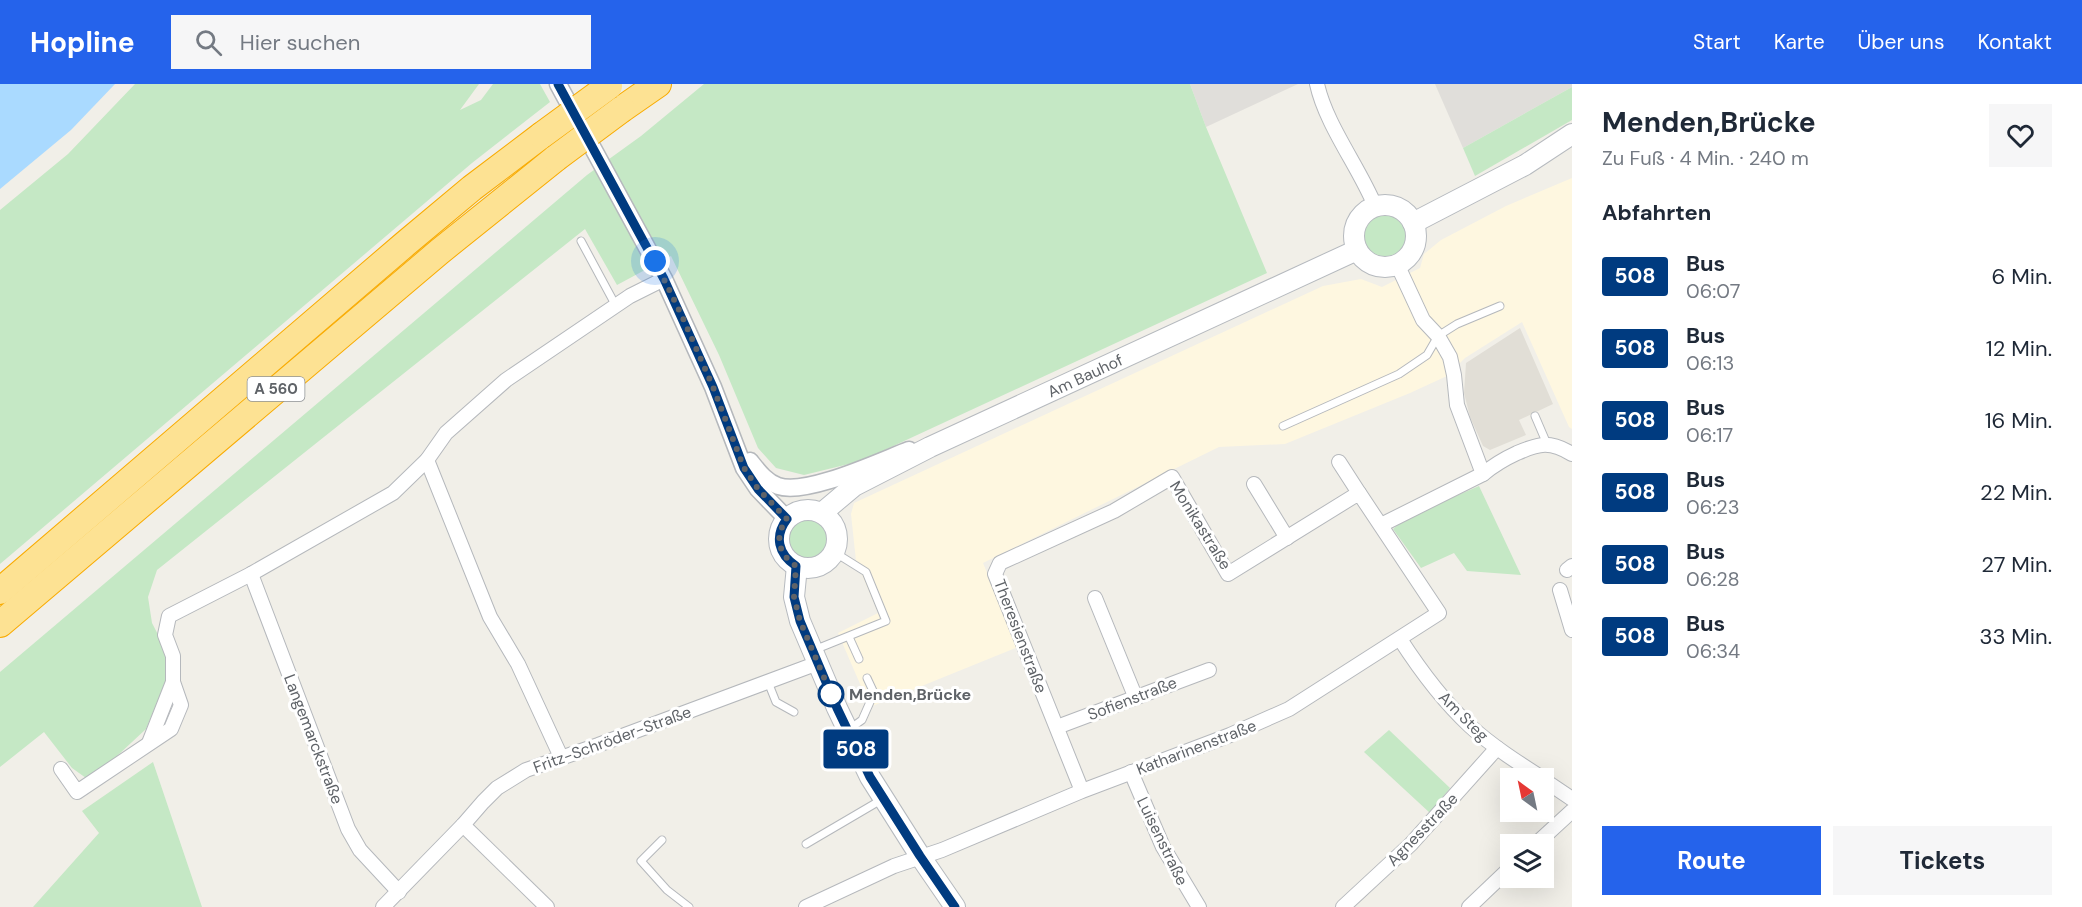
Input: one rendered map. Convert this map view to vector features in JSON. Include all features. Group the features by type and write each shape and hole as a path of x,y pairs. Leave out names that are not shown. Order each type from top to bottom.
{"highway":[{"name":"A 560","path":"0,624 323,349 556,158 658,84"},
{"name":"A 560","path":"0,591 430,223 610,85"}],"main road":[{"path":"1413,223 1525,165 1572,134"},
{"path":"1525,165 1572,149"},
{"path":"1384,205 1401,210 1413,223 1415,242 1412,251 1406,259 1397,264 1379,266 1370,263 1357,250 1354,229 1366,211 1384,205"},
{"name":"Am Bauhof","path":"822,513 854,486 930,447 1357,250"},
{"path":"803,510 822,513 834,526 837,535 834,552 822,565 814,568 796,566 783,554 779,545 782,526 794,513 803,510"},
{"path":"796,566 794,597 800,621 848,730 870,777 955,907"}],"street":[{"path":"558,84 664,279 713,387 744,468 758,489 787,519"},
{"path":"1317,84 1352,163 1369,191 1375,207"},
{"path":"1397,264 1423,320 1438,336 1450,357 1457,405 1484,474"},
{"path":"61,770 77,792 171,729 181,705 173,682 173,656 165,635 169,616 251,574 393,493 427,459 446,433 506,380 616,306 664,279"},
{"path":"734,442 766,480 789,488 808,486 911,449 930,447"},
{"path":"1339,462 1381,525 1484,474 1495,464 1535,445 1547,444 1560,447 1572,454"},
{"path":"427,459 490,617 518,663 561,757"},
{"name":"Monikastraße","path":"1114,511 1172,477 1228,574 1359,493"},
{"path":"1254,484 1287,538"},
{"name":"Theresienstraße","path":"1082,791 995,574 1000,563 1114,511"},
{"name":"Katharinenstraße","path":"806,907 894,866 942,850 1082,791 1230,735 1289,709 1439,614 1381,525"},
{"name":"Langemarckstraße","path":"251,574 348,829 360,850 399,892"},
{"path":"1560,590 1572,630"},
{"path":"1095,598 1135,696"},
{"name":"Am Steg","path":"1400,639 1421,670 1470,726 1527,768"},
{"name":"Fritz-Schröder-Straße","path":"383,907 497,788 526,770 768,682 815,657"},
{"name":"Sofienstraße","path":"1057,727 1209,670"},
{"name":"Agnesstraße","path":"1343,907 1411,844 1497,748"},
{"name":"Luisenstraße","path":"1131,772 1163,847 1191,898 1199,907"},
{"name":"Am Steg","path":"1554,787 1572,799"},
{"path":"1547,834 1572,811"},
{"path":"463,825 547,907"},
{"path":"1469,907 1500,878"}],"lane":[{"path":"581,241 616,306"},
{"path":"1283,426 1399,374 1427,356 1438,336 1457,324 1500,306"},
{"path":"1535,416 1547,444"},
{"path":"815,657 849,637 886,621 866,572 834,552"},
{"path":"849,637 859,659"},
{"path":"848,730 862,720 874,693 867,678"},
{"path":"768,682 776,702 794,712"},
{"path":"806,844 883,798"},
{"path":"662,840 641,861 667,890 689,907"}],"shaded area":[{"path":"1190,84 1298,84 1206,127"},
{"path":"1435,84 1572,84 1572,87 1463,148"},
{"path":"1572,178 1572,429 1569,427 1522,322 1465,358 1447,376 1410,393 1285,444 1219,447 983,563 1018,647 870,707 838,633 878,613 856,561 851,514 854,503 1323,286 1361,279 1382,287 1420,268 1424,254 1441,240 1506,206"},
{"path":"1520,328 1553,404 1519,420 1526,435 1490,450 1483,446 1470,417 1464,393 1466,363"}],"green space":[{"path":"135,84 479,84 460,110 481,100 493,84 540,84 550,102 472,163 0,564 0,210 68,154"},
{"path":"704,84 1190,84 1267,273 861,461 804,475 776,468 758,448 719,355 671,256 617,285 585,229 157,570 148,597 152,623 168,654 169,673 146,729 117,756 86,778 72,768 44,732 0,767 0,672 587,175 641,136"},
{"path":"1572,87 1572,120 1475,176 1463,148"},
{"path":"1385,215 1400,221 1406,236 1400,251 1385,257 1370,251 1364,236 1370,221"},
{"path":"1479,486 1521,575 1467,571 1454,553 1421,568 1393,529 1407,517"},
{"path":"808,518 823,524 829,539 823,554 808,560 793,554 787,539 793,524"},
{"path":"1389,730 1450,788 1430,813 1364,752"},
{"path":"153,762 202,907 33,907 99,833 82,811"}],"water":[{"path":"0,84 115,84 71,130 0,189"}],"bus line":[{"name":"508","path":"558,84 682,316 713,387 744,468 758,489 787,519 782,526 779,545 783,554 796,566 794,597 800,621 855,746 870,777 955,907"}],"place":[{"name":"Menden,Brücke","path":"831,694"}],"route":[{"path":"655,261 713,387 744,468 758,489 787,519 782,526 779,545 783,554 796,566 794,597 800,621 831,694"}]}
